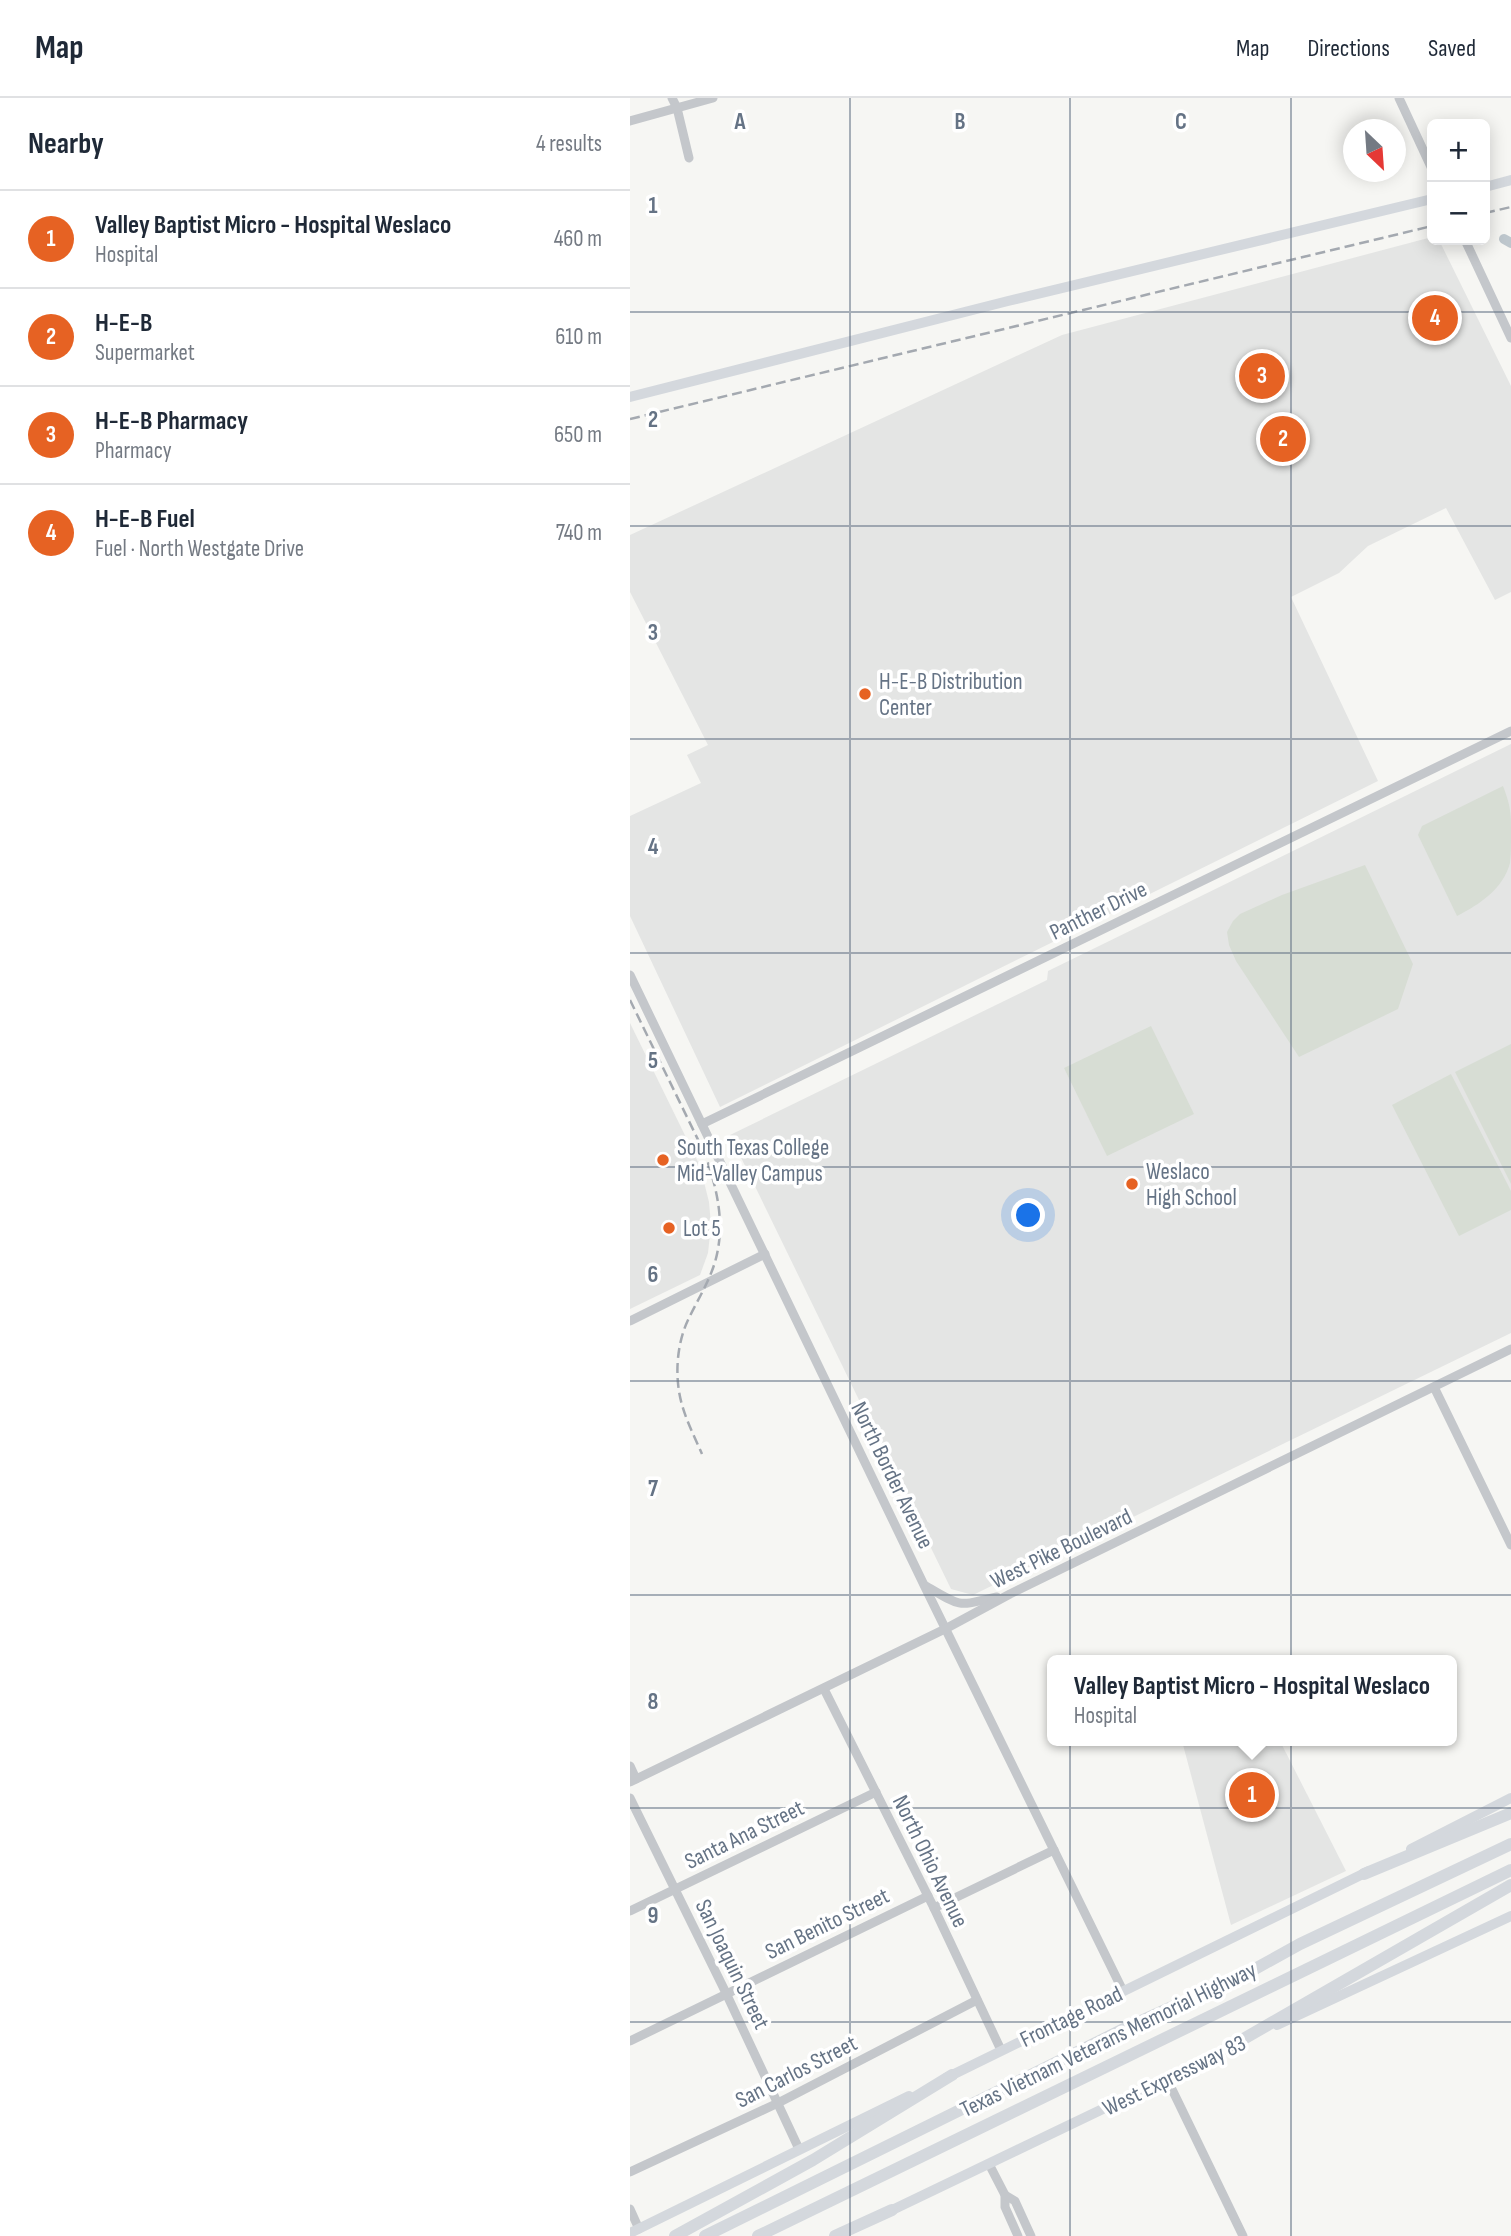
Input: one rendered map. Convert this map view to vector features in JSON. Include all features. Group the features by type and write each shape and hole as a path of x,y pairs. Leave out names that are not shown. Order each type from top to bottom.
{"highway":[{"path":"1364,1874 1511,1813"},
{"name":"Texas Vietnam Veterans Memorial Highway","path":"705,2236 1128,2027 1511,1844"},
{"name":"Texas Vietnam Veterans Memorial Highway","path":"758,2236 1511,1870"},
{"path":"1226,2049 1511,1885"},
{"path":"675,2236 813,2160 952,2075"},
{"path":"840,2236 892,2210"}],"main road":[{"path":"1490,186 1511,180"},
{"path":"630,397 995,304 1427,200"},
{"name":"Frontage Road","path":"635,2231 1364,1874 1511,1798"},
{"name":"West Expressway 83","path":"892,2210 1226,2049 1511,1916"}],"street":[{"path":"672,98 689,158"},
{"path":"630,121 713,98"},
{"path":"1399,98 1427,158"},
{"path":"1467,245 1511,338"},
{"name":"Panther Drive","path":"702,1124 1511,731"},
{"name":"North Border Avenue","path":"630,975 1123,1991"},
{"path":"630,1321 765,1254"},
{"name":"West Pike Boulevard","path":"633,1781 1511,1349"},
{"path":"1434,1387 1511,1545"},
{"path":"925,1586 958,1605 1010,1594"},
{"name":"North Ohio Avenue","path":"824,1689 934,1908 1001,2050"},
{"path":"630,1766 633,1781"},
{"name":"Santa Ana Street","path":"630,1911 876,1792"},
{"name":"San Joaquin Street","path":"630,1798 799,2149"},
{"path":"934,1908 1054,1850"},
{"name":"San Benito Street","path":"630,2041 928,1896"},
{"name":"San Carlos Street","path":"630,2172 778,2102 978,2000"},
{"path":"1167,2079 1243,2236"},
{"path":"989,2164 1005,2195 1005,2207 1018,2236"},
{"path":"1005,2195 1014,2201 1031,2236"},
{"path":"630,2208 635,2231"}],"shaded area":[{"path":"1427,238 1427,245 1441,245 1511,386 1511,592 1495,600 1446,508 1368,546 1339,573 1291,597 1378,781 720,1107 630,916 630,816 701,783 687,755 708,745 630,592 630,535 1062,335"},
{"name":"Weslaco High School","path":"1511,744 1511,1333 973,1595 951,1589 730,1135 1047,980 1048,971"},
{"path":"1503,786 1511,815 1510,863 1507,872 1496,888 1482,901 1457,916 1418,835 1422,826"},
{"path":"1365,865 1413,964 1398,1009 1299,1057 1236,961 1227,932 1240,914 1282,895"},
{"name":"South Texas College Mid-Valley Campus","path":"630,1023 700,1166 709,1202 711,1225 708,1253 700,1275 630,1309"},
{"path":"1151,1026 1194,1114 1107,1156 1064,1068"},
{"path":"1511,1044 1511,1184 1455,1072"},
{"path":"1451,1074 1511,1191 1511,1210 1459,1236 1392,1105"},
{"path":"1183,1746 1283,1746 1346,1871 1231,1925"}],"waterway":[{"path":"1504,239 1511,243"}],"railway":[{"path":"1490,212 1511,207"},
{"path":"630,419 1427,227"},
{"path":"630,1000 704,1152 718,1206 720,1234 715,1262 685,1327 678,1359 681,1402 702,1454"}],"place":[{"name":"H-E-B Fuel","path":"1435,318"},
{"name":"H-E-B Pharmacy","path":"1262,376"},
{"name":"H-E-B","path":"1283,439"},
{"name":"H-E-B Distribution Center","path":"865,694"},
{"name":"South Texas College Mid-Valley Campus","path":"663,1160"},
{"name":"Weslaco High School","path":"1132,1184"},
{"name":"Lot 5","path":"669,1228"},
{"name":"Valley Baptist Micro - Hospital Weslaco","path":"1252,1795"}]}
